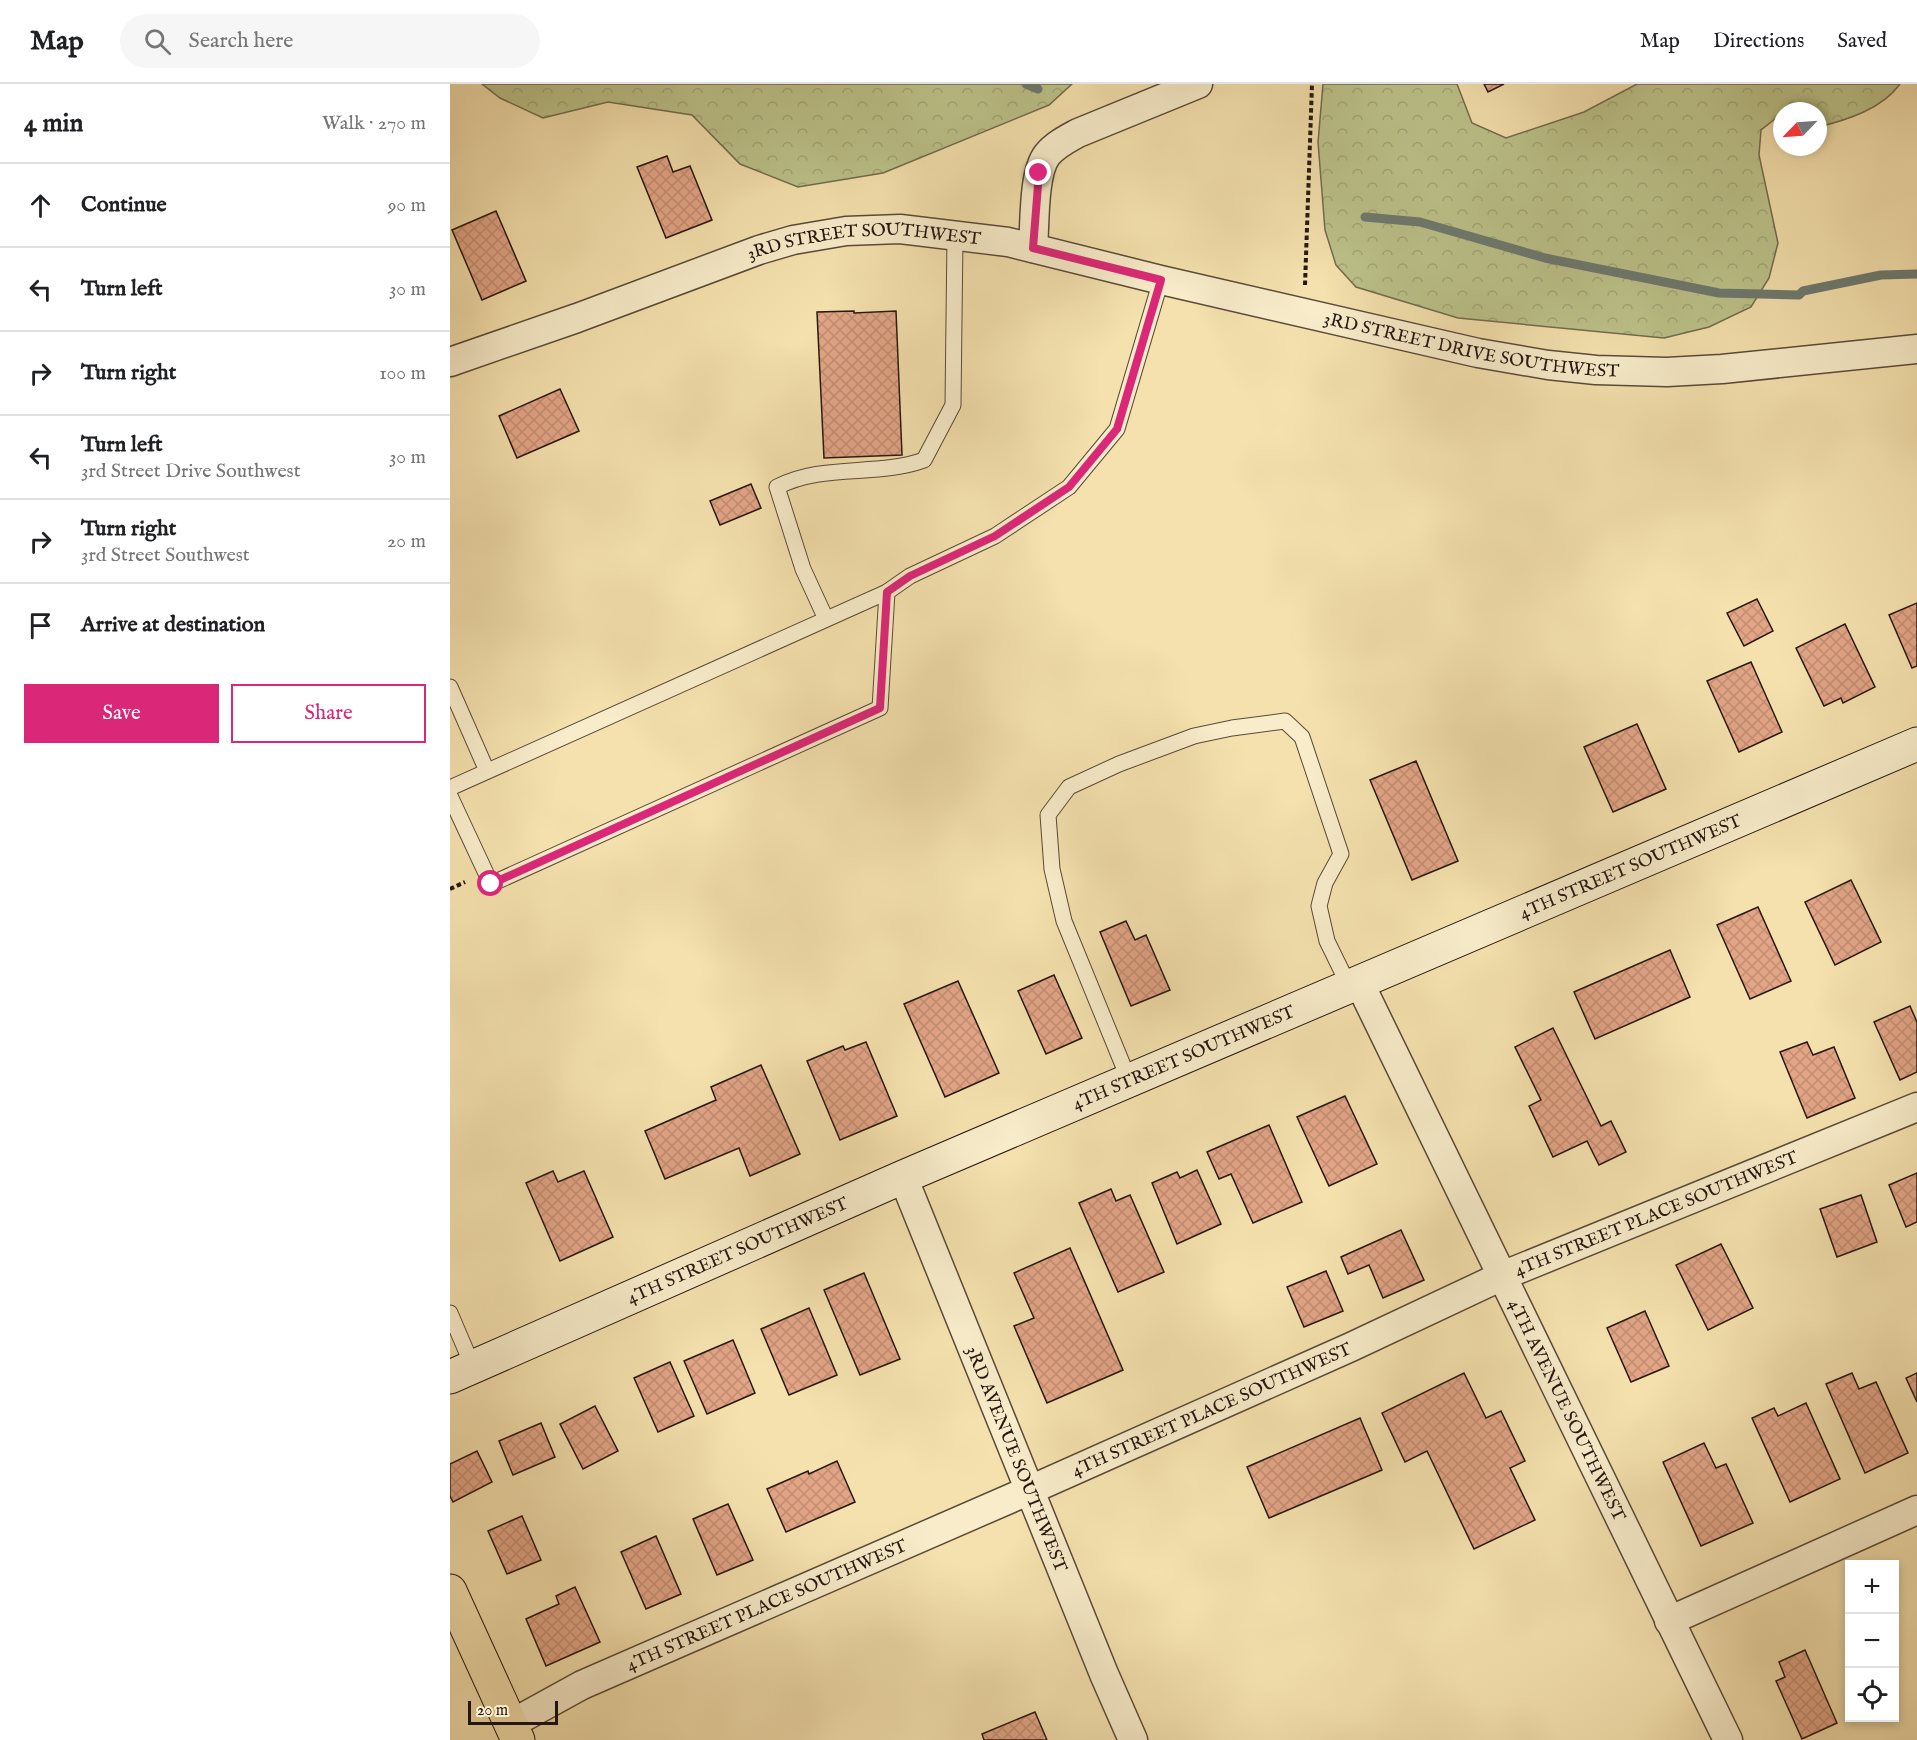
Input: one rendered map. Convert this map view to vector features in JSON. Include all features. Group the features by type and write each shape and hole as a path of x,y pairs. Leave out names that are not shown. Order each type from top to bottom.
{"main road":[{"name":"4TH STREET SOUTHWEST","path":"462,1372 903,1177 1917,744"},
{"path":"450,1591 514,1732"}],"street":[{"path":"1033,248 1039,173 1047,155 1062,142 1078,133 1198,84"},
{"name":"3RD STREET SOUTHWEST","path":"450,362 577,318 759,250 793,240 846,231 900,229 1008,242 1033,248"},
{"name":"3RD STREET DRIVE SOUTHWEST","path":"1033,248 1478,353 1548,365 1596,370 1667,372 1711,370 1917,349"},
{"name":"4TH AVENUE SOUTHWEST","path":"1354,984 1502,1276 1728,1740"},
{"name":"4TH STREET PLACE SOUTHWEST","path":"514,1732 582,1685 1030,1490 1351,1347 1502,1276 1917,1107"},
{"name":"3RD AVENUE SOUTHWEST","path":"903,1177 1104,1674 1133,1740"},
{"path":"1669,1621 1917,1510"}],"lane":[{"path":"826,619 804,569 777,487 790,480 819,473 905,467 924,460 953,405 955,236"},
{"path":"450,788 887,592 910,576 995,536 1069,487 1117,429 1161,280"},
{"path":"450,796 491,884 880,708 887,592"},
{"path":"450,687 487,771"},
{"path":"1129,1080 1064,921 1052,869 1048,815 1069,788 1119,764 1194,736 1285,721 1302,737 1341,854 1325,883 1318,906 1327,941 1354,984"},
{"path":"450,1313 462,1372"}],"path":[{"path":"1305,285 1312,84"}],"green space":[{"path":"482,84 1072,84 1049,105 883,173 798,187 740,164 692,115 608,102 543,118 500,98"},
{"path":"1323,84 1457,84 1472,123 1506,138 1584,112 1637,84 1900,84 1874,107 1827,125 1827,102 1773,102 1773,121 1761,130 1759,155 1778,243 1769,278 1751,307 1709,327 1664,338 1458,318 1356,287 1336,265 1325,230 1318,142"}],"building":[{"path":"1484,84 1504,84 1488,92"},
{"path":"667,156 673,172 690,166 712,220 666,238 637,167"},
{"path":"496,211 526,281 482,300 452,230"},
{"path":"854,311 854,313 896,311 902,455 824,458 817,312"},
{"path":"560,389 579,431 517,458 499,416"},
{"path":"751,484 761,508 720,525 710,501"},
{"path":"1757,599 1773,631 1744,646 1727,613"},
{"path":"1917,603 1917,666 1912,668 1889,615"},
{"path":"1845,624 1875,687 1843,703 1841,698 1824,706 1796,648"},
{"path":"1751,662 1782,732 1739,752 1707,681"},
{"path":"1637,724 1666,789 1613,812 1584,747"},
{"path":"1416,761 1458,861 1412,880 1370,780"},
{"path":"1851,880 1881,942 1835,965 1805,902"},
{"path":"1758,907 1791,981 1750,999 1717,925"},
{"path":"1126,921 1135,940 1146,935 1170,990 1131,1006 1100,932"},
{"path":"1670,950 1690,997 1595,1039 1574,992"},
{"path":"1054,975 1082,1038 1046,1054 1018,991"},
{"path":"958,981 999,1073 945,1097 904,1004"},
{"path":"1910,1006 1917,1022 1917,1072 1900,1080 1874,1022"},
{"path":"1553,1028 1601,1126 1611,1121 1626,1152 1599,1165 1587,1141 1553,1157 1529,1106 1541,1100 1515,1047"},
{"path":"866,1042 897,1116 840,1140 807,1061 843,1046 845,1050"},
{"path":"1807,1042 1813,1055 1834,1047 1855,1098 1807,1118 1780,1052"},
{"path":"761,1065 800,1154 750,1176 739,1148 665,1179 645,1131 716,1100 711,1087"},
{"path":"1345,1096 1377,1164 1329,1186 1297,1117"},
{"path":"1269,1125 1302,1202 1253,1223 1231,1174 1219,1179 1207,1152"},
{"path":"1197,1170 1221,1224 1177,1244 1152,1183 1177,1172 1180,1178"},
{"path":"553,1171 558,1182 584,1171 613,1237 560,1261 526,1183"},
{"path":"1917,1173 1917,1222 1906,1227 1889,1185"},
{"path":"1111,1189 1116,1201 1130,1195 1164,1272 1118,1292 1079,1203"},
{"path":"1861,1195 1877,1242 1837,1257 1820,1209"},
{"path":"1401,1230 1424,1280 1383,1298 1369,1265 1348,1274 1341,1257"},
{"path":"1721,1244 1753,1308 1708,1330 1676,1265"},
{"path":"1070,1248 1123,1370 1047,1403 1014,1326 1034,1318 1014,1273"},
{"path":"1326,1271 1343,1311 1304,1327 1287,1287"},
{"path":"864,1273 900,1359 860,1375 824,1290"},
{"path":"809,1308 837,1375 789,1395 761,1329"},
{"path":"1645,1311 1669,1366 1631,1382 1607,1328"},
{"path":"733,1340 755,1393 707,1414 684,1361"},
{"path":"670,1362 694,1416 658,1432 634,1378"},
{"path":"1464,1373 1486,1418 1501,1411 1525,1461 1510,1468 1535,1520 1474,1549 1427,1451 1405,1462 1382,1413"},
{"path":"1852,1373 1859,1389 1876,1382 1908,1453 1865,1473 1826,1384"},
{"path":"1917,1373 1917,1402 1906,1378"},
{"path":"1806,1403 1840,1479 1790,1502 1752,1418 1774,1408 1778,1416"},
{"path":"595,1406 618,1451 583,1469 560,1424"},
{"path":"1360,1418 1382,1470 1269,1518 1247,1467"},
{"path":"541,1423 555,1457 513,1475 499,1441"},
{"path":"1704,1443 1716,1468 1726,1464 1753,1523 1701,1546 1663,1462"},
{"path":"477,1451 492,1482 453,1502 450,1496 450,1464"},
{"path":"837,1461 855,1502 786,1532 767,1489"},
{"path":"728,1504 753,1560 717,1575 693,1519"},
{"path":"522,1516 541,1560 507,1574 488,1531"},
{"path":"656,1536 681,1594 646,1609 621,1552"},
{"path":"575,1587 600,1642 546,1666 526,1619 559,1604 556,1596"},
{"path":"1805,1650 1837,1723 1802,1739 1776,1681 1785,1677 1779,1662"},
{"path":"1035,1712 1047,1740 984,1740 982,1734"}],"waterway":[{"path":"1026,84 1038,89"},
{"path":"1365,217 1420,222 1545,258 1719,293 1799,295 1803,291 1881,275 1917,274"}],"route":[{"path":"491,884 880,708 887,592 910,576 995,536 1069,487 1117,429 1161,280 1033,248 1039,173"}]}
